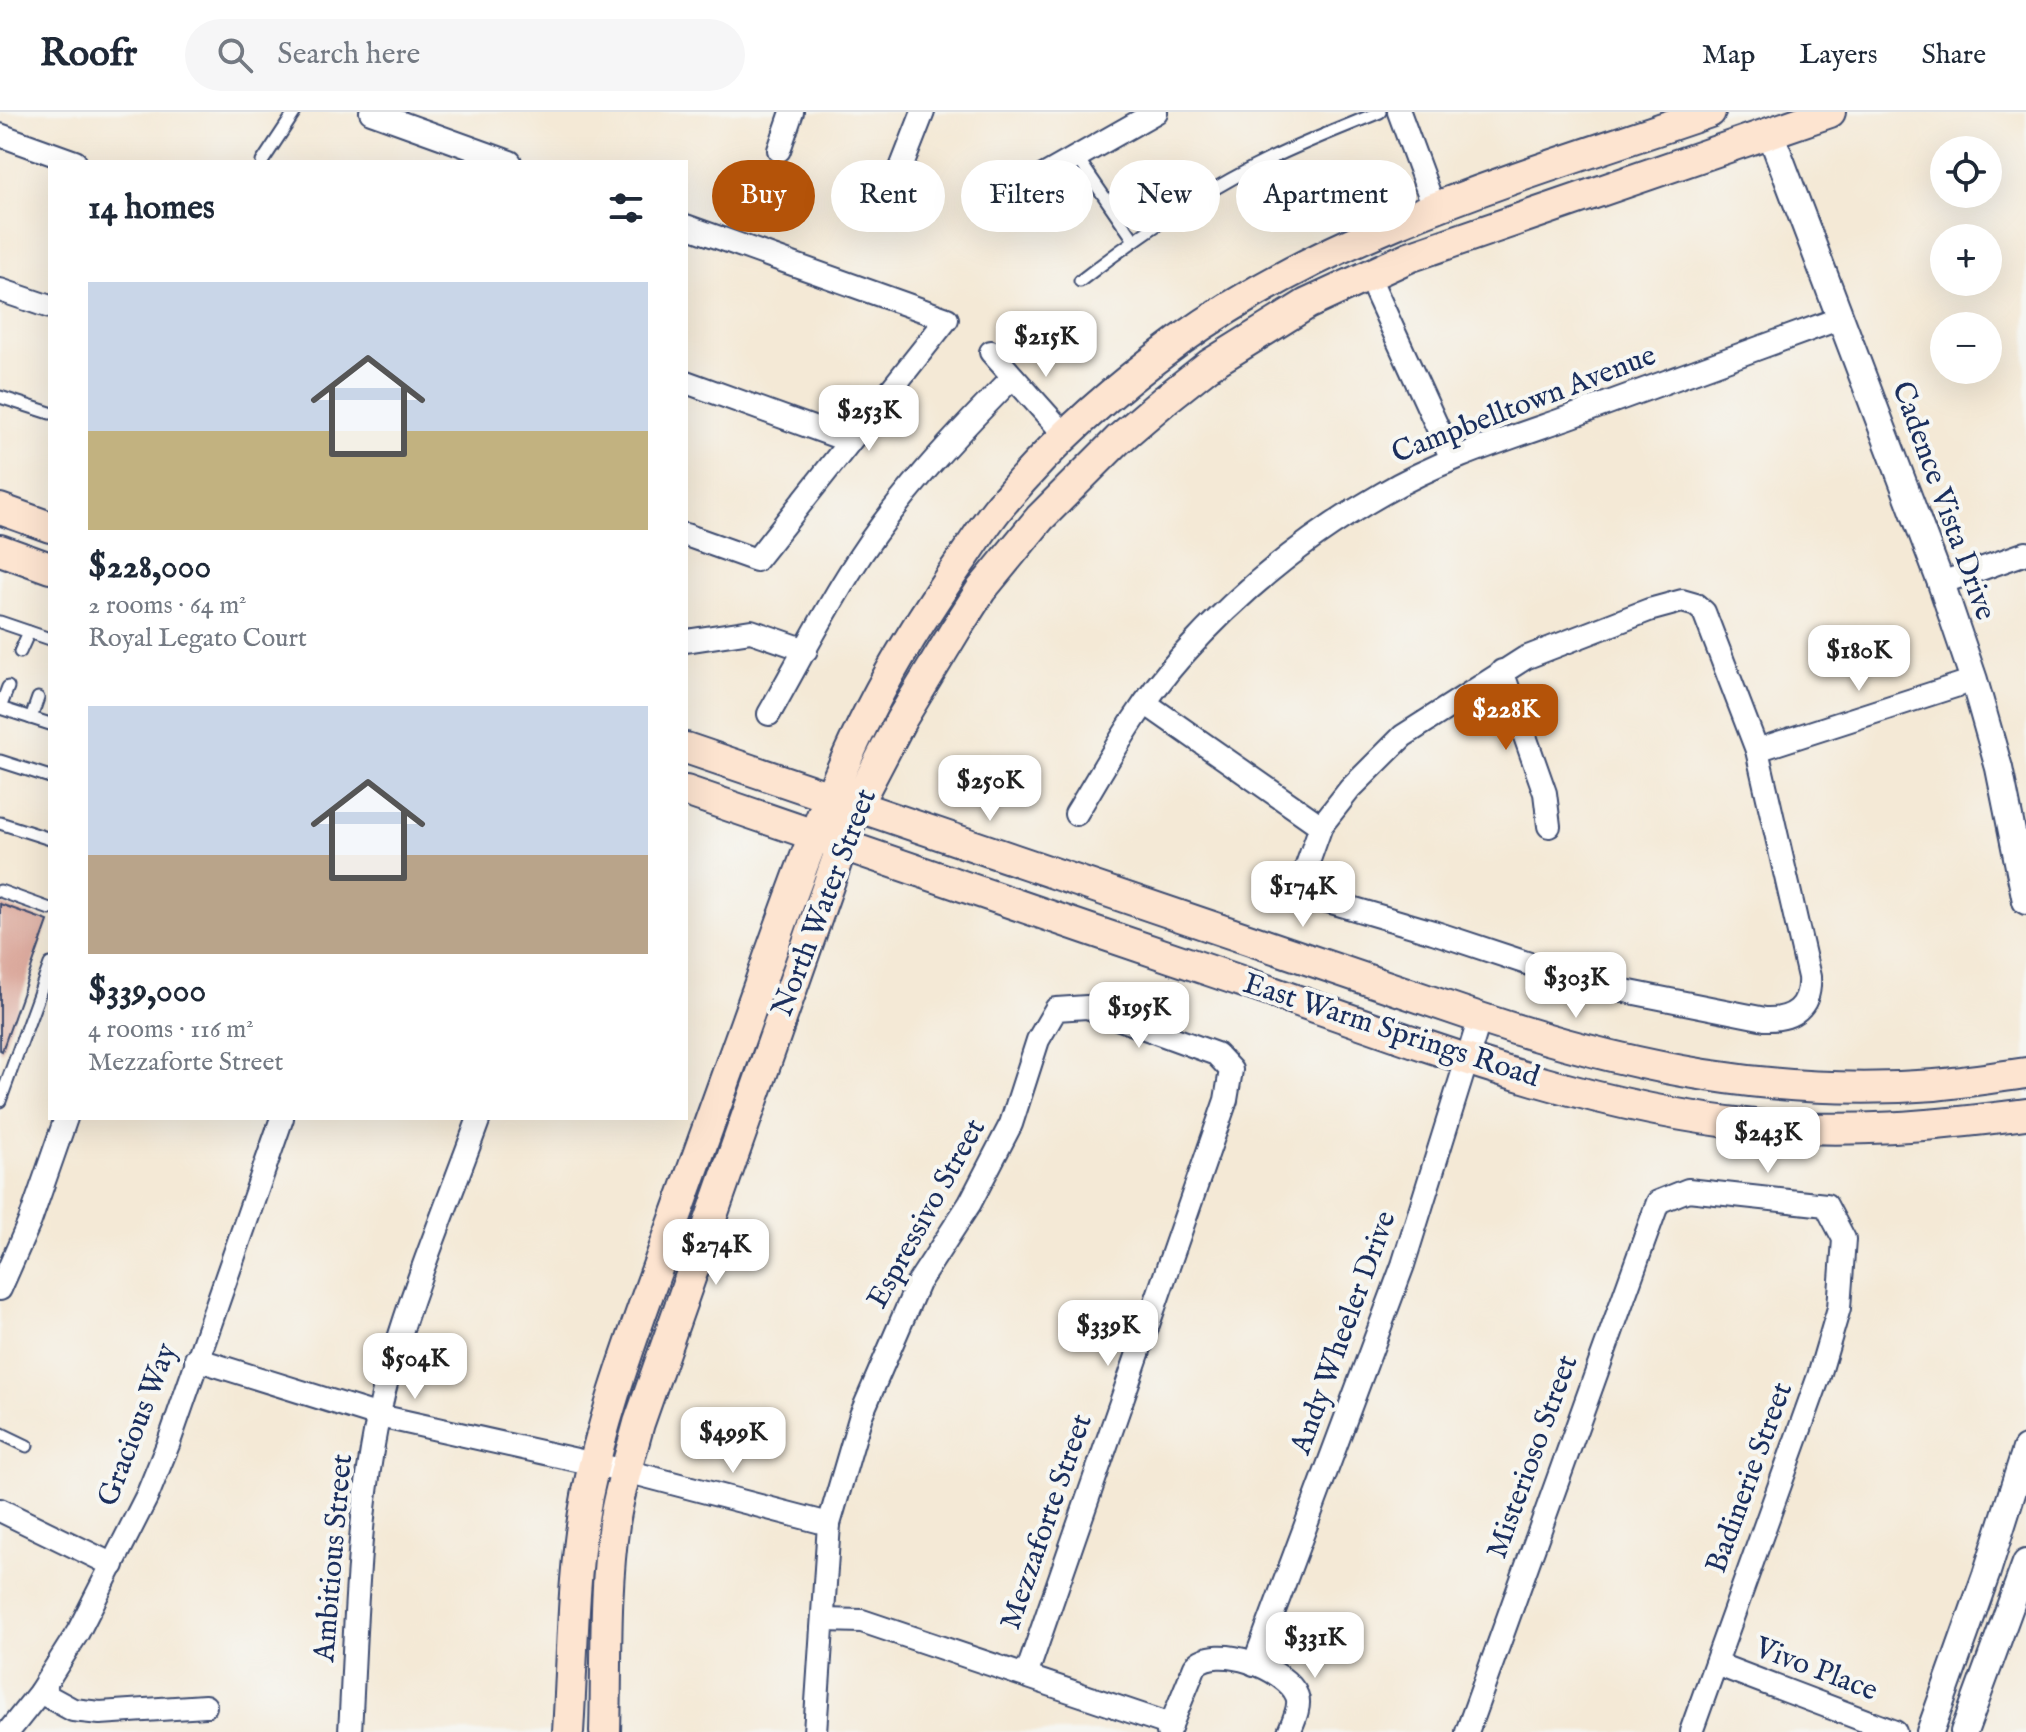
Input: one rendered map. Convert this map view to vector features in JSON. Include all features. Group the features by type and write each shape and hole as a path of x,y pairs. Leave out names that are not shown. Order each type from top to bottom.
{"main road":[{"name":"North Water Street","path":"568,1732 578,1568 586,1501 626,1357 829,841 873,704 926,611 1003,502 1066,436 1145,367 1241,300 1302,265 1368,233 1434,207 1710,112"},
{"name":"North Water Street","path":"844,801 981,590 1072,483 1118,440 1209,365 1281,319 1368,275 1778,122 1830,112"},
{"path":"0,509 48,526"},
{"path":"0,550 48,567"},
{"name":"East Warm Springs Road","path":"688,749 1480,1018 1595,1054 1659,1069 1738,1081 1821,1087 1936,1085 2026,1073"},
{"name":"East Warm Springs Road","path":"688,792 1469,1058 1638,1107 1755,1125 1880,1129 2026,1114"},
{"name":"North Water Street","path":"605,1732 608,1581 613,1526 626,1471 829,841"},
{"path":"1880,1129 2026,1096"}],"street":[{"path":"371,112 504,160"},
{"path":"779,150 792,112"},
{"path":"904,160 923,112"},
{"path":"1072,160 1156,112"},
{"path":"1399,112 1434,207"},
{"name":"Cadence Vista Drive","path":"1778,122 1841,318 1941,583 1974,680 1999,768 2026,901"},
{"path":"0,135 69,160"},
{"path":"688,227 947,319 756,560 688,536"},
{"path":"1368,275 1452,459"},
{"path":"0,290 48,306"},
{"name":"Campbelltown Avenue","path":"1076,814 1145,703 1178,660 1263,577 1354,511 1452,459 1841,318"},
{"path":"991,352 1066,436"},
{"path":"769,714 849,573 895,508 954,437 1013,377"},
{"path":"688,383 849,441"},
{"path":"1941,583 2026,553"},
{"path":"1682,601 1696,605 1707,617 1757,750 1809,977 1807,997 1801,1009 1782,1018 1765,1019 1604,988 1321,899 1308,891 1306,868 1321,826 1350,789 1403,736 1502,671 1552,646 1663,605 1682,601"},
{"path":"688,641 751,631 806,650"},
{"path":"1502,671 1545,793 1549,826"},
{"path":"1757,750 1974,680"},
{"path":"1145,703 1321,826"},
{"name":"Espressivo Street","path":"815,1732 829,1524 861,1415 915,1290 970,1203 1011,1124 1038,1040 1056,1009 1087,1007 1216,1054 1231,1070"},
{"name":"Andy Wheeler Drive","path":"1254,1664 1403,1265 1480,1018"},
{"name":"Mezzaforte Street","path":"1026,1676 1226,1100 1231,1070"},
{"path":"0,1289 30,1221 65,1120"},
{"name":"Gracious Way","path":"8,1732 40,1692 78,1632 163,1456 281,1120"},
{"name":"Ambitious Street","path":"350,1732 363,1518 379,1416 392,1359 478,1120"},
{"name":"Badinerie Street","path":"1658,1202 1688,1190 1826,1205 1844,1239 1839,1308 1819,1376 1691,1732"},
{"name":"Misterioso Street","path":"1467,1732 1658,1202"},
{"path":"196,1359 379,1416 626,1471 829,1524"},
{"path":"1930,1732 1986,1575 2026,1449"},
{"path":"0,1510 113,1565"},
{"path":"1964,1732 2026,1563"},
{"path":"824,1620 862,1621 1170,1728 1191,1675 1201,1659 1227,1655 1274,1673 1297,1694 1298,1703 1289,1732"},
{"name":"Vivo Place","path":"1716,1664 1895,1732"},
{"path":"40,1692 73,1710 100,1713 205,1706"}],"lane":[{"path":"263,160 295,112"},
{"path":"1080,281 1134,240 1225,183 1271,159 1380,112"},
{"path":"1077,157 1134,240"},
{"path":"0,397 48,412"},
{"path":"1,624 48,638"},
{"path":"20,652 29,632"},
{"path":"8,687 0,708 48,723"},
{"path":"31,718 38,698"},
{"path":"0,761 48,776"},
{"path":"0,823 48,838"},
{"path":"0,891 48,908"},
{"path":"0,1101 48,969"},
{"path":"0,1433 27,1446"}],"building":[{"path":"0,904 48,921 2,1051 0,1050"}]}
